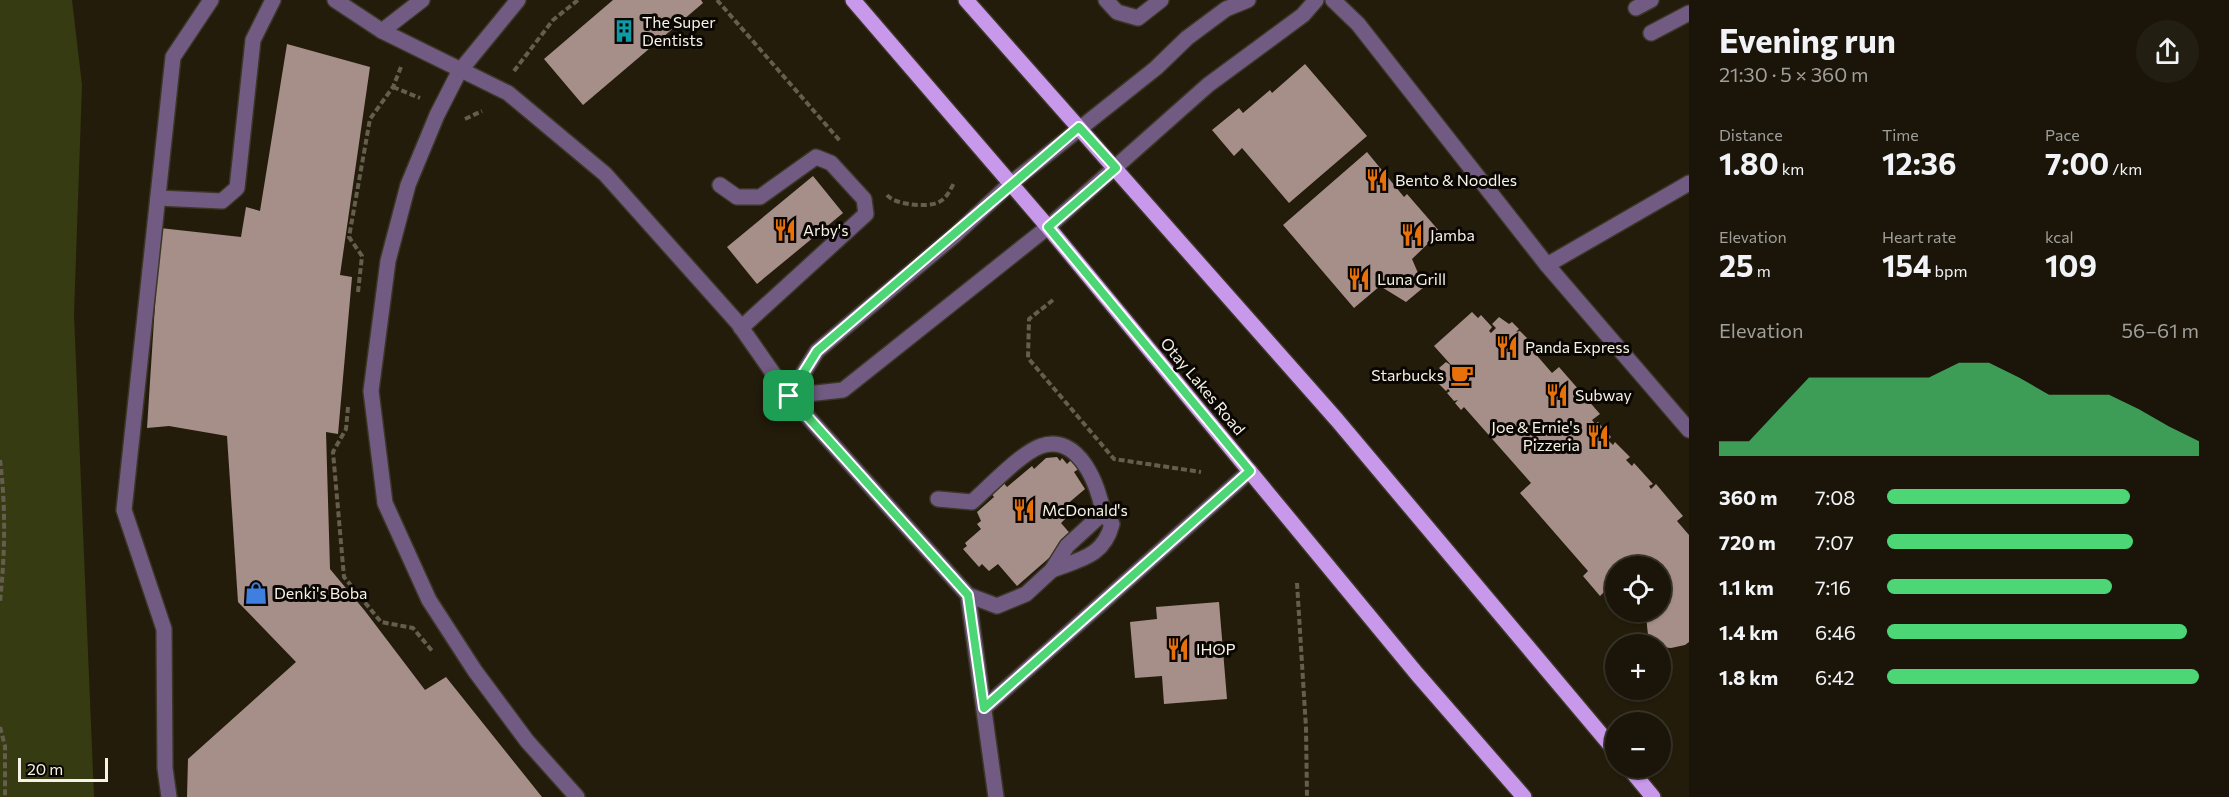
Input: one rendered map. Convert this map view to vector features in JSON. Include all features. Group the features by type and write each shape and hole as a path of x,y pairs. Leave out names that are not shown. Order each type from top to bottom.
{"main road":[{"name":"Otay Lakes Road","path":"853,0 1048,227 1418,674 1524,797"},
{"path":"966,0 1337,420 1605,739"},
{"path":"1637,778 1653,797"}],"lane":[{"path":"169,797 165,768 164,629 124,510 172,57 211,0"},
{"path":"158,198 222,201 237,188 253,40 273,0"},
{"path":"335,0 382,31 459,72 508,93 605,174 741,328 789,396 968,595 997,606 1026,594 1052,570 1067,546 1103,513"},
{"path":"382,31 422,0"},
{"path":"518,0 459,72 437,115 408,185 388,261 371,391 386,503 429,600 475,670 527,741 577,797"},
{"path":"1106,0 1117,12 1138,18 1161,0"},
{"path":"789,396 817,351 955,235 1010,183 1156,68 1187,38 1226,9 1248,0"},
{"path":"789,396 843,390 1048,227 1208,84 1303,15 1316,0"},
{"path":"1334,0 1358,24 1547,265 1689,430"},
{"path":"1636,8 1651,0"},
{"path":"1651,33 1689,13"},
{"path":"720,185 737,197 760,197 816,157 831,163 864,199 866,214 741,328"},
{"path":"1547,265 1689,183"},
{"path":"938,499 972,502 1029,453 1043,445 1063,446 1077,454 1100,494 1103,513 1112,524 1109,537 1098,552 1052,570"},
{"path":"984,708 1250,471"},
{"path":"968,595 996,797"}],"path":[{"path":"513,71 553,20 578,0"},
{"path":"717,0 846,148"},
{"path":"393,87 423,99"},
{"path":"465,119 482,111"},
{"path":"884,191 891,200 912,205 937,203 947,195 954,183"},
{"path":"1053,300 1029,319 1028,358 1114,459 1202,472"},
{"path":"0,460 5,504 5,556 0,602"},
{"path":"1297,583 1306,728 1307,797"},
{"path":"0,727 4,746 5,797"}],"green space":[{"path":"0,0 72,0 82,85 74,314 94,797 0,797"}],"building":[{"name":"The Super Dentists","path":"613,0 701,0 703,3 583,105 544,59"},
{"path":"287,44 370,67 340,275 352,277 338,434 326,432 330,569 425,690 446,677 542,797 187,797 188,759 296,662 238,602 227,436 169,426 147,428 160,228 241,237 246,207 260,211"},
{"path":"1305,64 1367,136 1289,203 1242,148 1234,156 1212,130 1239,108 1243,113 1270,90 1272,93"},
{"path":"1367,152 1404,197 1407,194 1440,232 1412,259 1424,287 1406,302 1380,286 1354,308 1283,225"},
{"name":"Arby's","path":"813,176 843,213 757,284 727,247"},
{"path":"1472,312 1478,318 1481,315 1492,327 1489,331 1491,333 1496,328 1492,324 1499,317 1509,324 1512,322 1519,329 1516,332 1520,331 1527,338 1524,341 1526,343 1529,341 1536,349 1533,351 1552,373 1559,367 1600,414 1592,420 1595,424 1598,422 1611,437 1608,440 1613,445 1615,442 1630,457 1626,460 1632,466 1634,463 1653,484 1649,486 1651,489 1656,484 1683,516 1677,521 1689,535 1689,642 1671,648 1671,634 1648,634 1647,622 1671,622 1671,556 1605,556 1605,591 1600,596 1583,576 1588,571 1520,493 1531,483 1464,407 1461,410 1455,403 1458,400 1454,401 1447,393 1450,391 1448,389 1446,391 1439,384 1442,381 1438,378 1444,373 1439,368 1446,362 1452,366 1434,346"},
{"path":"1057,457 1060,461 1062,458 1067,464 1072,459 1080,468 1074,472 1085,489 1065,506 1071,513 1061,523 1073,537 1017,586 998,564 989,571 982,564 979,567 963,549 967,546 965,543 981,529 977,524 981,521 977,512 994,497 991,493 1003,482 1007,487 1032,466 1034,469 1046,458"},
{"name":"IHOP","path":"1219,602 1227,699 1164,704 1162,676 1135,678 1130,622 1157,619 1156,607"}],"place":[{"name":"The Super Dentists","path":"624,31"},
{"name":"Bento & Noodles","path":"1377,180"},
{"name":"Arby's","path":"785,230"},
{"name":"Jamba","path":"1412,235"},
{"name":"Luna Grill","path":"1359,279"},
{"name":"Panda Express","path":"1507,347"},
{"name":"Starbucks","path":"1462,375"},
{"name":"Subway","path":"1557,395"},
{"name":"Joe & Ernie's Pizzeria","path":"1598,436"},
{"name":"McDonald's","path":"1024,510"},
{"name":"Denki's Boba","path":"256,593"},
{"name":"IHOP","path":"1178,649"}],"route":[{"path":"1079,127 1116,168 1048,227 1250,471 984,708 968,595 849,460 789,396 817,351 955,235 1010,183 1079,127"}]}
